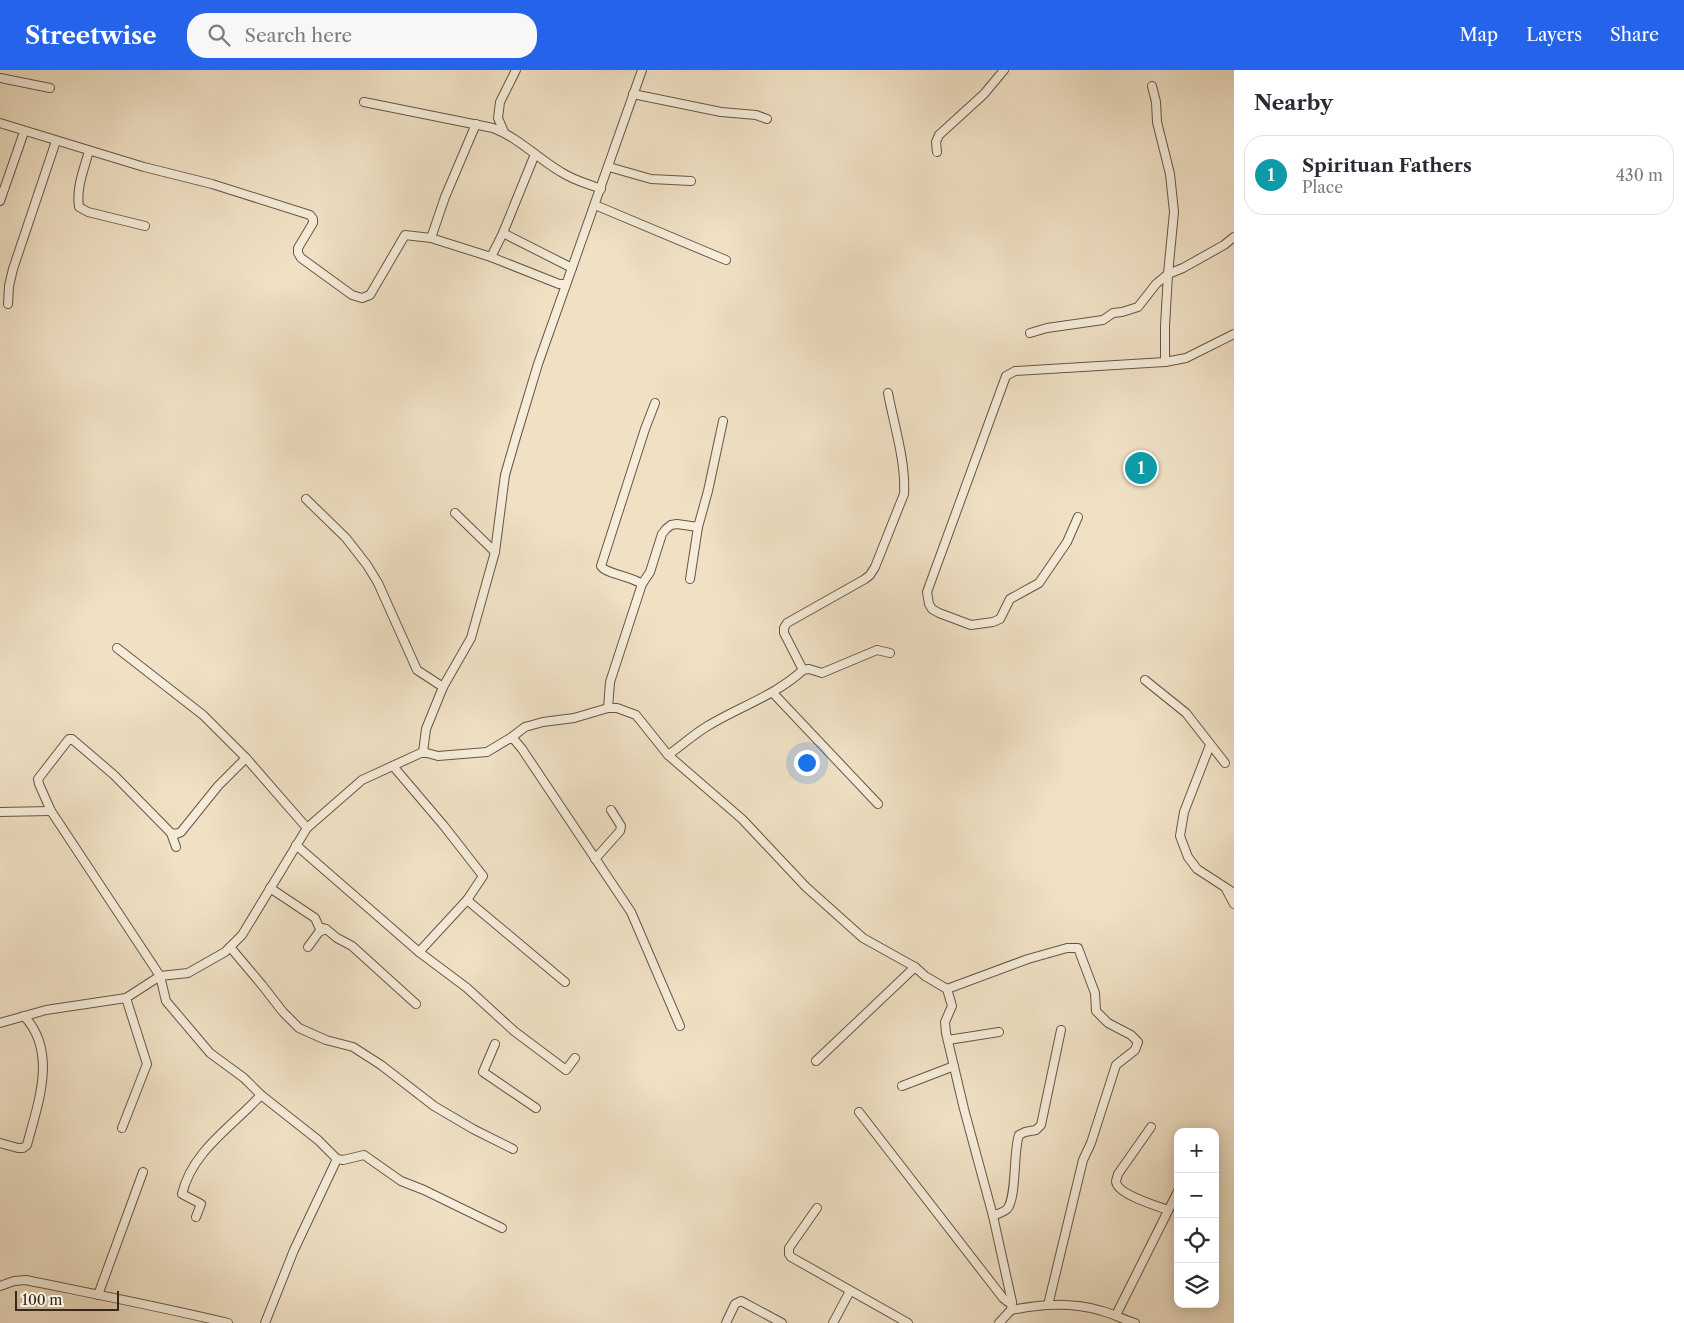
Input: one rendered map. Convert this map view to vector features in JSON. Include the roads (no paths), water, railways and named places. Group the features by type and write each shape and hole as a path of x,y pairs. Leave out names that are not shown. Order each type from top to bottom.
{"street":[{"path":"504,132 498,118 500,102 516,70"},
{"path":"423,752 426,729 443,687 471,638 494,552 505,475 538,364 642,70"},
{"path":"937,152 936,142 939,135 984,94 1004,70"},
{"path":"0,78 50,88"},
{"path":"1152,86 1156,102 1157,122 1170,174 1174,212 1168,274 1165,362"},
{"path":"633,94 721,112 756,115 767,119"},
{"path":"364,102 476,124 504,132 562,173 601,189"},
{"path":"0,123 88,151 212,184 310,215 313,223 298,248 300,258 357,298 370,295 405,235 431,238 491,257 559,284 566,284"},
{"path":"431,238 445,197 476,124"},
{"path":"0,201 24,132"},
{"path":"8,304 12,269 56,141"},
{"path":"88,151 79,187 79,207 88,212 145,226"},
{"path":"491,257 535,154"},
{"path":"609,167 651,179 691,181"},
{"path":"595,205 726,260"},
{"path":"502,233 572,268"},
{"path":"1030,333 1047,328 1103,320 1113,313 1138,307 1156,284 1168,274 1183,268 1224,245 1234,237"},
{"path":"1078,517 1067,542 1039,582 1010,599 1000,618 993,622 971,625 932,609 927,592 1006,376 1015,371 1165,362 1186,358 1234,334"},
{"path":"803,670 784,633 784,628 787,623 870,575 875,567 904,494 902,469 888,393"},
{"path":"642,584 629,577 607,572 601,566 655,402"},
{"path":"690,579 698,527 723,421"},
{"path":"306,499 346,538 367,565 378,582 417,670 443,687"},
{"path":"455,513 494,552"},
{"path":"608,708 610,682 642,584 650,572 662,534 671,525 698,527"},
{"path":"117,648 203,715 246,758 307,828"},
{"path":"668,755 705,728 773,693 803,670 809,669 822,674 877,650 890,653"},
{"path":"1144,680 1186,713 1225,763"},
{"path":"773,693 878,804"},
{"path":"0,1023 46,1010 126,998 160,976 188,974 225,952 242,935 307,828 362,780 423,752 438,756 487,752 525,727 543,722 574,718 608,708 617,708 636,715 668,755 742,818 806,887 863,938 915,967 947,989 952,1006 945,1022 948,1040 993,1216 1012,1302 1011,1310"},
{"path":"512,737 522,749 631,912 680,1026"},
{"path":"176,847 171,833 114,775 72,739 69,739 38,779 51,811 160,976 166,1001 210,1052 244,1078 261,1095 318,1140 338,1159 343,1160 364,1155 401,1181 431,1193 502,1228"},
{"path":"1210,745 1184,812 1180,836 1188,857 1197,869 1234,893"},
{"path":"171,833 181,832 218,786 246,758"},
{"path":"393,766 483,876 467,900 419,952"},
{"path":"595,859 620,831 621,826 611,810"},
{"path":"0,812 51,811"},
{"path":"296,845 419,952 466,988 514,1031 566,1070 575,1058"},
{"path":"270,888 315,918 319,927 326,929 337,938 352,946 416,1004"},
{"path":"1226,889 1234,904"},
{"path":"467,900 565,982"},
{"path":"308,947 319,932 326,929"},
{"path":"230,947 283,1012 299,1028 326,1040 353,1047 381,1065 434,1106 473,1129 513,1149"},
{"path":"947,989 1028,959 1067,948 1078,948 1095,993 1096,1011 1108,1023 1132,1035 1138,1042 1135,1050 1116,1065 1091,1143 1083,1160 1048,1305"},
{"path":"816,1061 915,967"},
{"path":"122,1128 147,1064 126,998"},
{"path":"0,1143 18,1148 23,1148 27,1144 40,1094 44,1067 39,1036 24,1016"},
{"path":"993,1216 1006,1210 1009,1205 1014,1184 1019,1135 1036,1130 1041,1125 1061,1030"},
{"path":"948,1040 999,1032"},
{"path":"495,1044 483,1072 536,1108"},
{"path":"902,1086 954,1066"},
{"path":"196,1218 200,1204 182,1194 187,1177 200,1156 261,1095"},
{"path":"859,1112 1003,1298 1008,1302 1012,1302"},
{"path":"1151,1127 1118,1174 1116,1181 1118,1188 1126,1194 1168,1210"},
{"path":"265,1323 294,1250 338,1159"},
{"path":"98,1295 143,1172"},
{"path":"1116,1316 1174,1199"},
{"path":"817,1208 789,1248 789,1254 794,1259 908,1323"},
{"path":"0,1286 14,1281 26,1280 228,1323"},
{"path":"833,1323 850,1291"},
{"path":"726,1323 735,1304 741,1301 782,1323"},
{"path":"998,1323 1011,1310 1062,1304 1081,1306 1135,1323"}],"place":[{"name":"Spirituan Fathers","path":"1141,468"}]}
